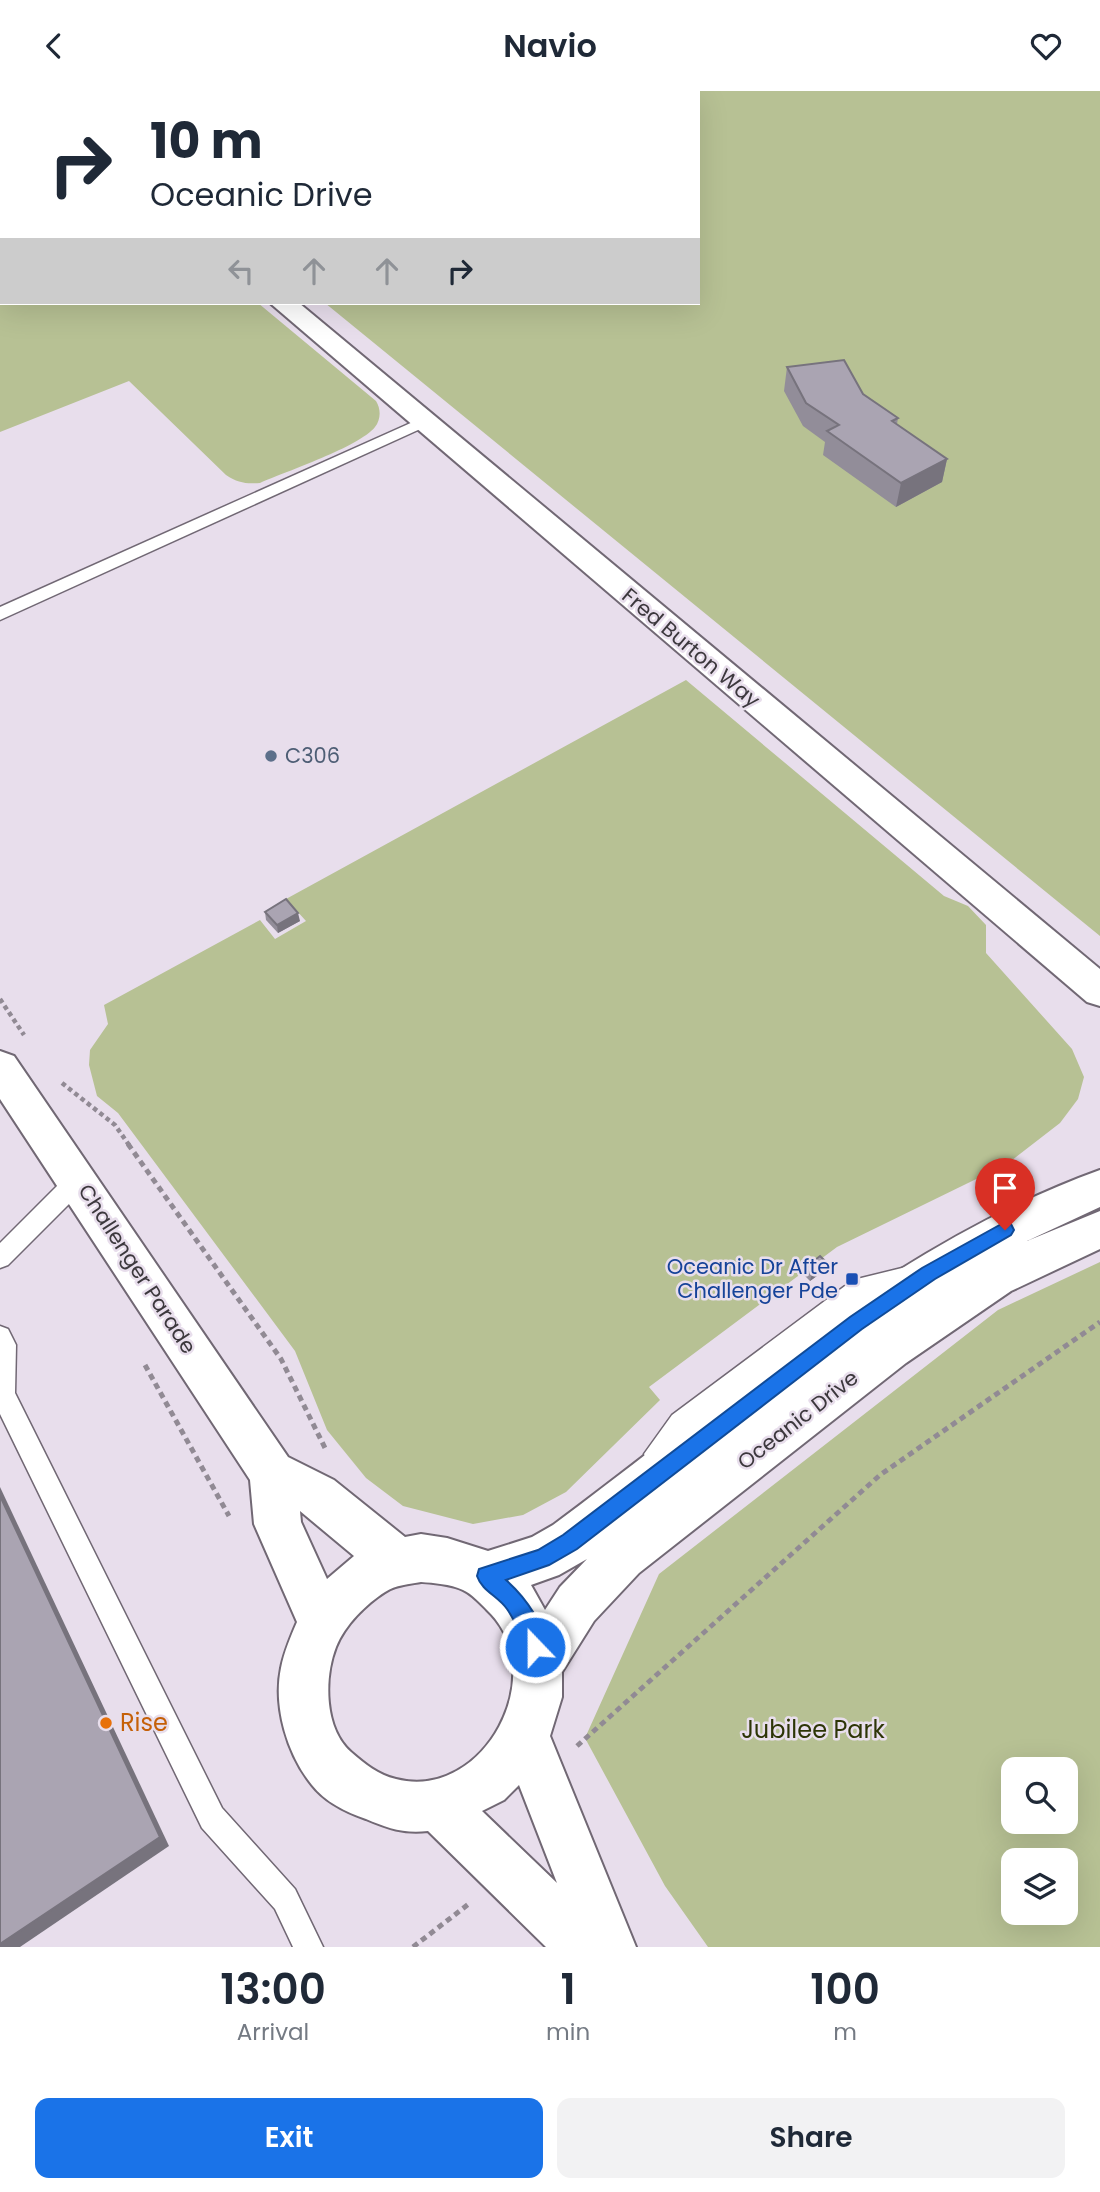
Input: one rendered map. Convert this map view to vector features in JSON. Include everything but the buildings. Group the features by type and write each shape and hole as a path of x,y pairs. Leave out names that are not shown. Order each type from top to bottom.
{"street":[{"name":"Fred Burton Way","path":"285,305 1100,991"},
{"name":"Challenger Parade","path":"13,1053 78,1180 272,1473 278,1524 321,1621"},
{"name":"Oceanic Drive","path":"486,1576 555,1551 856,1323 929,1273 1005,1230 1100,1188"},
{"name":"Oceanic Drive","path":"539,1664 577,1604 622,1556 890,1349 996,1277 1100,1230"},
{"name":"Challenger Parade","path":"272,1473 318,1496 398,1562"},
{"path":"548,1738 473,1791 438,1804 398,1805 361,1792 331,1768 311,1734 302,1696 306,1657 321,1621 342,1595 368,1574 398,1562 421,1559 444,1560 486,1576 512,1599 531,1629 539,1664 537,1702 548,1738 609,1947"},
{"path":"438,1804 584,1947"}],"lane":[{"path":"0,614 424,422"},
{"path":"0,1258 78,1180"},
{"path":"0,1337 4,1345 3,1394 212,1818 285,1899 309,1947"}],"path":[{"path":"0,999 13,1053"},
{"path":"55,1075 115,1125 281,1359 315,1432 331,1458"},
{"path":"548,1738 572,1751 880,1475 1100,1322"},
{"path":"144,1363 231,1520"},
{"path":"413,1947 481,1894"}],"green space":[{"path":"700,91 1100,91 1100,936 327,305 700,305"},
{"path":"0,305 260,305 376,401 380,414 375,427 367,435 322,458 260,483 246,483 226,475 129,381 0,432"},
{"path":"686,680 944,896 968,906 986,925 986,953 1072,1049 1084,1077 1078,1099 1060,1123 1007,1164 837,1247 649,1387 660,1400 566,1492 523,1515 473,1524 403,1506 366,1478 327,1430 295,1351 118,1113 97,1096 89,1065 90,1050 108,1024 104,1005 260,920 275,939 306,921 286,899"},
{"name":"Jubilee Park","path":"1100,1262 1100,1947 708,1947 665,1886 585,1738 659,1574 998,1310"}],"place":[{"name":"C306","path":"271,756"},
{"name":"Oceanic Dr After Challenger Pde","path":"852,1279"},
{"name":"Rise","path":"106,1723"}],"route":[{"path":"535,1647 531,1629 512,1599 486,1576 542,1558 570,1542 856,1323 929,1273 1005,1230"}]}
